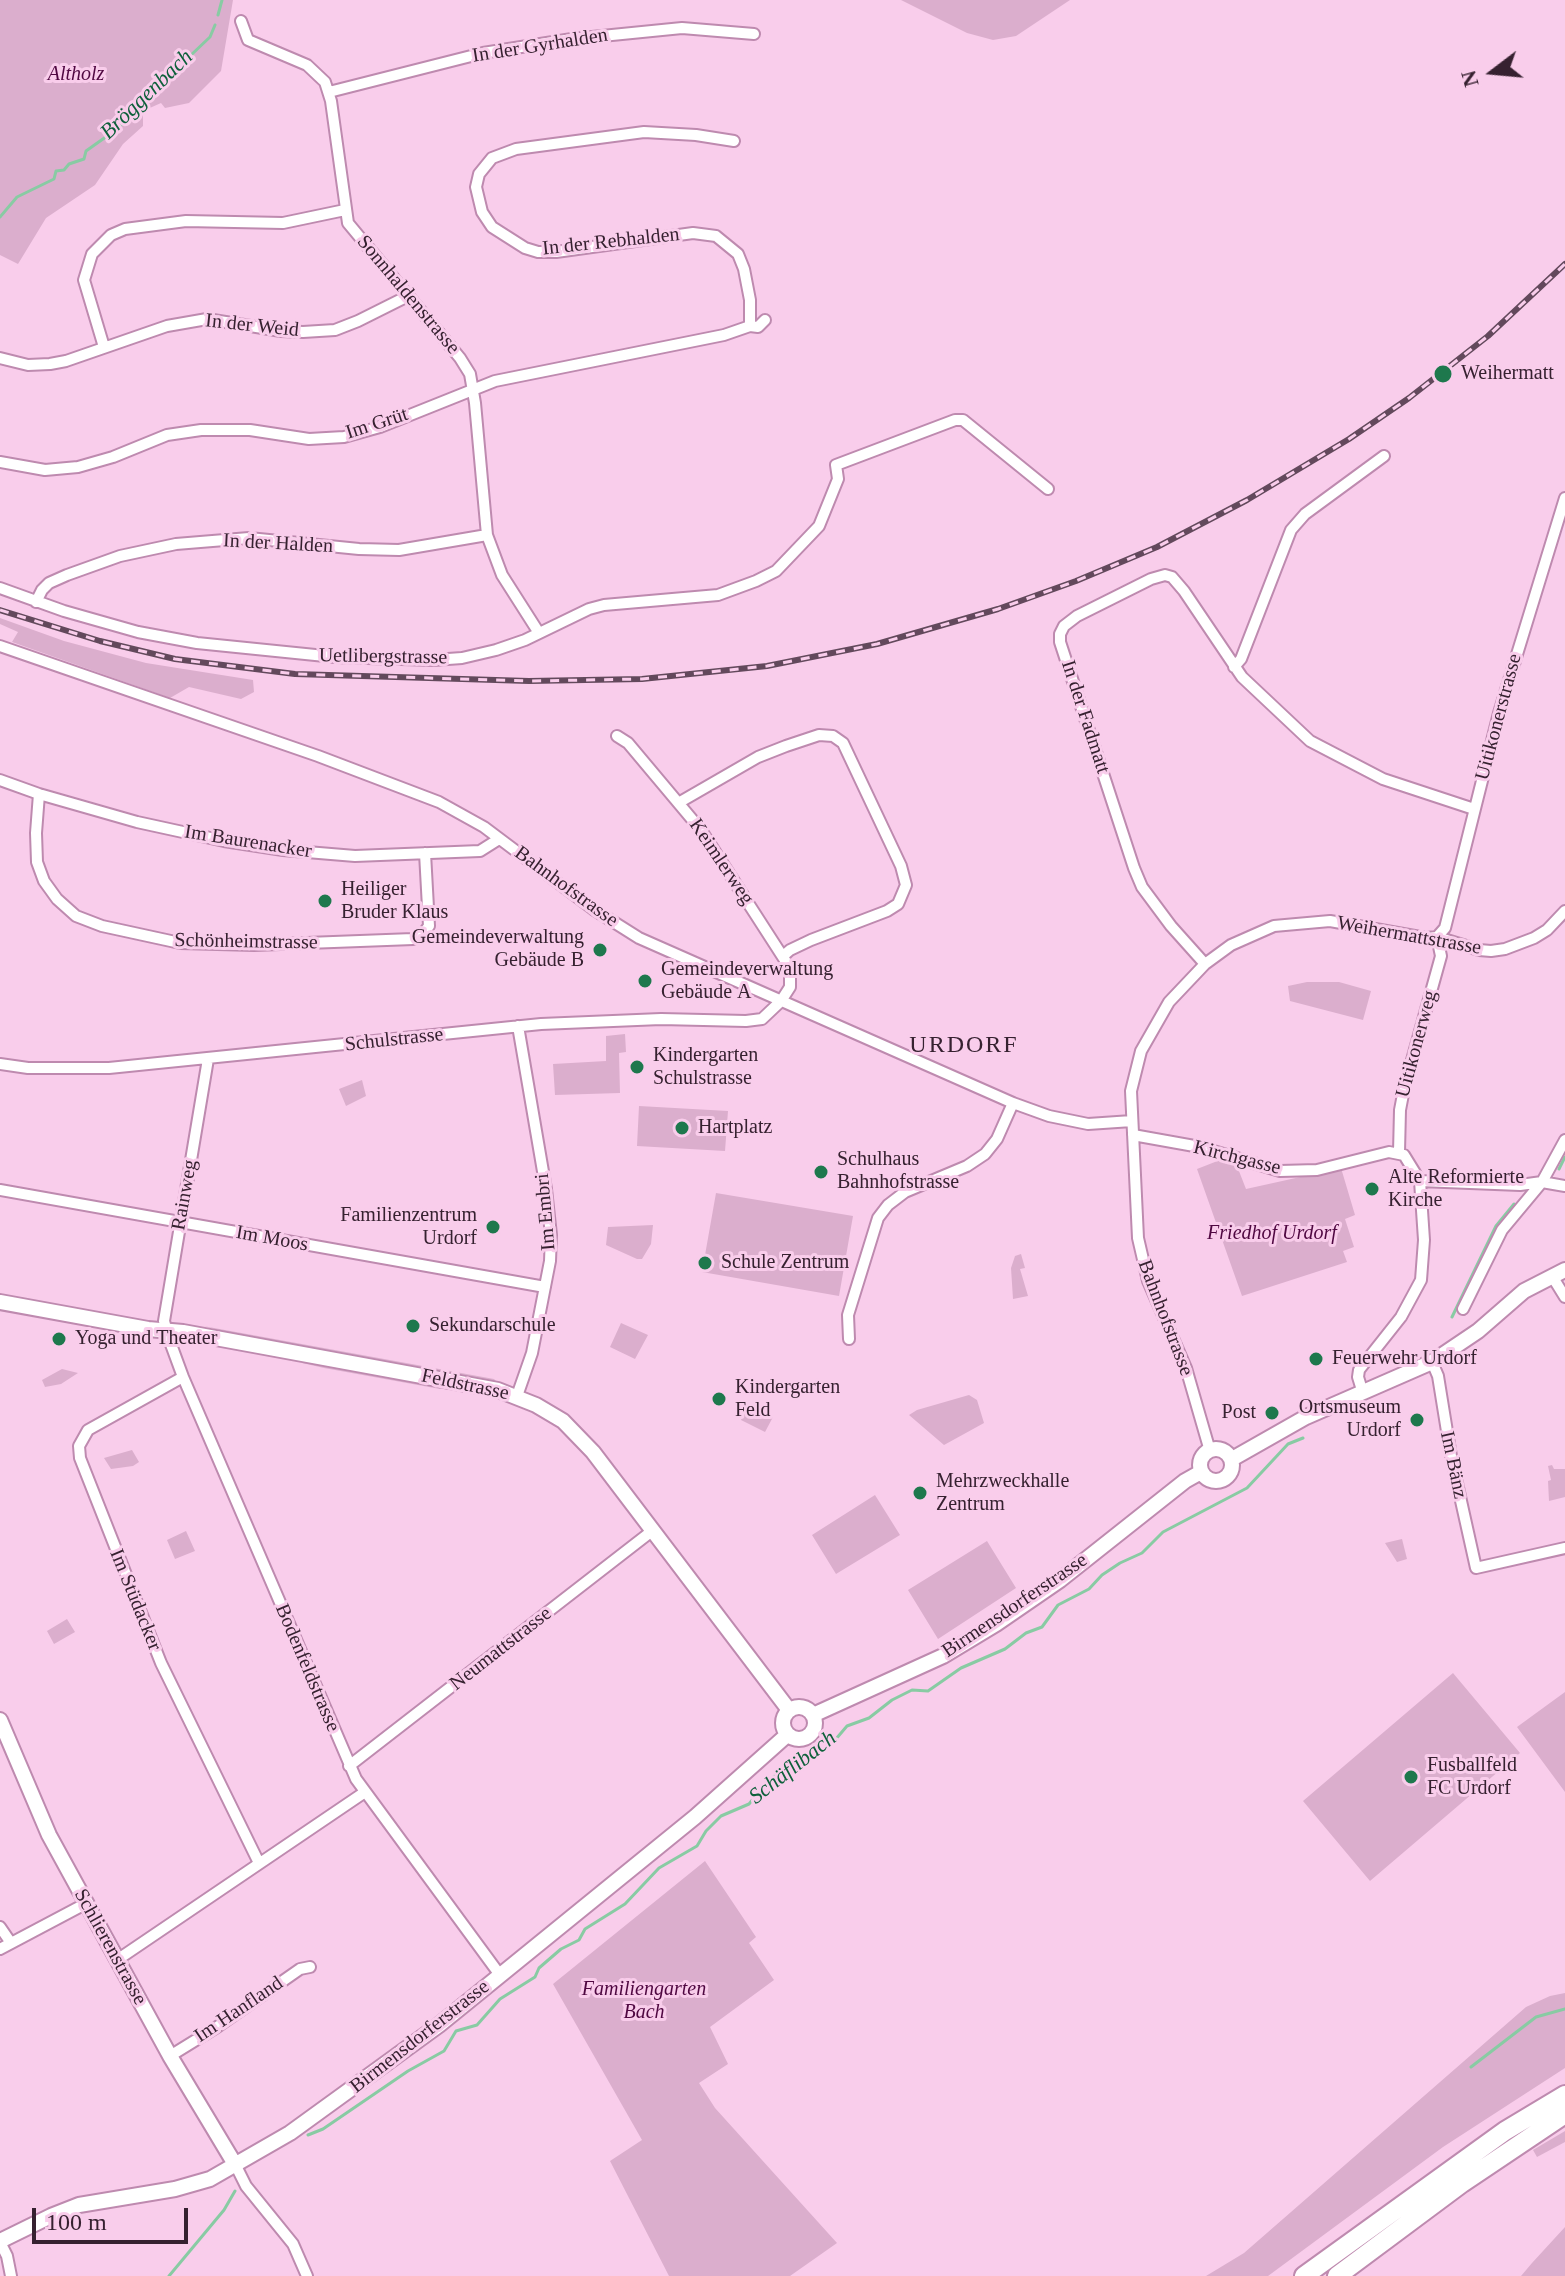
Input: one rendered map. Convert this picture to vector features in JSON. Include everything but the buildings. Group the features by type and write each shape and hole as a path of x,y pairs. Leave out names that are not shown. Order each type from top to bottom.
{"highway":[{"path":"1304,2276 1495,2139 1565,2095"},
{"path":"1337,2276 1450,2191 1565,2114"}],"main road":[{"path":"1232,1459 1306,1417 1432,1362 1478,1331 1524,1291 1558,1273"},
{"name":"Feldstrasse","path":"0,1302 239,1342 517,1396 554,1414 578,1435 789,1710"},
{"path":"1223,1450 1232,1459 1232,1471 1224,1480 1213,1482 1201,1472 1201,1458 1210,1451 1223,1450"},
{"name":"Birmensdorferstrasse","path":"0,2242 79,2205 191,2185 236,2166 334,2103 405,2052 695,1817 787,1735 800,1740 809,1736 814,1728 813,1715 943,1656 996,1624 1060,1580 1185,1481 1201,1472"},
{"path":"787,1735 783,1722 789,1710 802,1707 813,1715"},
{"name":"Schlierenstrasse","path":"0,1720 49,1835 85,1904 236,2166"}],"street":[{"path":"241,21 247,40 307,65 318,73 329,92"},
{"name":"In der Gyrhalden","path":"329,92 483,53 572,39 682,28 754,34"},
{"name":"Sonnhaldenstrasse","path":"329,92 348,223 470,374 487,535 502,575 539,633"},
{"name":"In der Rebhalden","path":"734,141 644,132 516,149 492,158 479,174 476,187 482,212 492,227 525,248 538,252 693,233 716,236 738,254 744,269 750,300 750,326"},
{"path":"104,347 84,280 92,254 111,235 125,229 186,221 283,223 345,210"},
{"name":"In der Weid","path":"0,358 28,365 50,364 167,326 207,319 281,331 335,330 408,296"},
{"name":"Im Grüt","path":"0,462 45,470 78,467 113,457 167,435 201,430 250,430 309,439 344,437 380,427 473,388 541,371 724,335 750,326 758,327 765,320"},
{"name":"Uetlibergstrasse","path":"0,588 36,602 138,632 197,643 335,657 462,658 496,650 604,605 718,595 737,590 776,571 819,526 838,479 836,465 955,420 963,420 1048,489"},
{"path":"1234,667 1241,659 1291,530 1305,514 1384,456"},
{"name":"Uitikonerstrasse","path":"1437,937 1445,928 1499,713 1565,498"},
{"name":"In der Halden","path":"36,602 49,583 67,575 120,556 176,544 249,538 399,550 487,535"},
{"name":"In der Fadmatt","path":"1205,964 1160,912 1142,887 1134,868 1060,642 1064,626 1077,616 1165,575 1179,583 1234,667 1310,741 1383,779 1474,809"},
{"name":"Bahnhofstrasse","path":"0,646 318,756 429,798 464,814 593,909 639,938 1013,1103 1049,1116 1088,1124 1132,1121"},
{"path":"680,802 758,757 786,746 819,735 833,736 843,743 901,866 906,885 898,904 887,911 811,940 783,956"},
{"name":"Keimlerweg","path":"617,736 628,743 680,802 783,956 792,980 781,1001"},
{"name":"Im Baurenacker","path":"0,780 137,822 268,848 355,856 480,851 499,839"},
{"name":"Schönheimstrasse","path":"39,794 37,862 44,881 57,899 76,916 102,926 180,943 268,945 413,939 421,936 429,926 425,853"},
{"name":"Weihermattstrasse","path":"1133,1135 1131,1091 1141,1051 1169,1002 1205,964 1231,945 1274,926 1330,921 1426,938 1437,937 1479,950 1505,949 1547,930 1565,911"},
{"name":"Uitikonerweg","path":"1399,1152 1400,1110 1441,956 1437,937"},
{"name":"Schulstrasse","path":"0,1064 77,1069 208,1059 518,1026 661,1019 754,1021 768,1016 781,1001"},
{"name":"Im Embri","path":"517,1396 532,1353 550,1261 549,1210 518,1026"},
{"name":"Rainweg","path":"166,1331 164,1321 208,1059"},
{"path":"849,1339 848,1315 878,1218 888,1205 905,1192 967,1166 985,1154 997,1139 1013,1103"},
{"name":"Bahnhofstrasse","path":"1133,1135 1138,1238 1144,1267 1179,1348 1210,1451"},
{"name":"Kirchgasse","path":"1133,1135 1200,1147 1280,1171 1317,1170 1399,1152"},
{"path":"1463,1309 1502,1230 1542,1182 1565,1140"},
{"path":"1362,1390 1359,1370 1401,1317 1421,1280 1424,1240 1420,1181 1399,1152"},
{"path":"1420,1181 1520,1185 1542,1182 1565,1186"},
{"name":"Im Moos","path":"0,1190 545,1287"},
{"path":"1558,1273 1565,1297"},
{"name":"Bodenfeldstrasse","path":"166,1331 349,1766 500,1975"},
{"name":"Im Bänz","path":"1432,1362 1438,1376 1451,1456 1476,1568 1565,1548"},
{"name":"Im Stüdacker","path":"183,1377 88,1430 79,1446 80,1458 161,1663 259,1863"},
{"name":"Neumattstrasse","path":"349,1766 652,1531"},
{"path":"117,1960 365,1792"},
{"path":"0,1949 85,1904"},
{"path":"0,1927 11,1943"},
{"name":"Im Hanfland","path":"170,2056 300,1969 310,1967"},
{"path":"236,2166 246,2186 293,2244 307,2276"},
{"path":"0,2242 11,2276"}],"green space":[{"name":"Altholz","path":"0,0 233,0 221,71 189,103 165,108 161,103 143,111 143,126 123,144 95,185 46,218 18,264 0,255"},
{"path":"901,0 1070,0 1016,36 993,40 967,33"},
{"path":"0,618 64,641 146,663 253,680 254,692 241,699 189,687 170,698 12,642 18,632 0,624"},
{"path":"1307,982 1339,982 1371,991 1363,1020 1290,1001 1288,986"},
{"path":"625,1034 626,1052 619,1053 620,1093 555,1095 553,1064 606,1061 606,1036"},
{"path":"362,1080 366,1096 346,1106 339,1089"},
{"name":"Hartplatz","path":"639,1106 728,1111 725,1151 637,1146"},
{"name":"Friedhof Urdorf","path":"1220,1160 1237,1166 1246,1189 1341,1168 1355,1215 1345,1219 1354,1247 1343,1251 1347,1262 1242,1296 1197,1169"},
{"path":"716,1193 853,1216 839,1296 702,1272"},
{"path":"653,1225 651,1244 642,1259 606,1245 608,1227"},
{"path":"1021,1254 1025,1268 1020,1269 1028,1296 1013,1299 1011,1268 1015,1256"},
{"path":"621,1323 648,1335 635,1359 610,1347"},
{"path":"203,1326 494,1379 497,1382 256,1339"},
{"path":"302,1361 443,1387 440,1389 324,1368"},
{"path":"62,1369 78,1373 61,1384 45,1387 42,1380"},
{"path":"969,1395 977,1400 984,1423 944,1445 909,1415 917,1410"},
{"path":"748,1405 773,1417 765,1432 741,1420"},
{"path":"132,1450 139,1462 133,1466 111,1469 104,1458"},
{"path":"1552,1465 1554,1469 1565,1469 1565,1497 1549,1501 1548,1481 1551,1480 1548,1466"},
{"path":"875,1495 900,1535 836,1574 812,1535"},
{"path":"186,1531 195,1551 175,1559 167,1540"},
{"path":"1402,1539 1407,1559 1397,1562 1385,1543"},
{"path":"987,1541 1016,1588 938,1639 908,1590"},
{"path":"67,1619 75,1632 54,1644 47,1631"},
{"name":"Fusballfeld FC Urdorf","path":"1453,1673 1520,1753 1370,1881 1303,1801"},
{"path":"1565,1692 1565,1792 1517,1727"},
{"name":"Familiengarten Bach","path":"705,1861 756,1937 749,1943 774,1980 710,2027 728,2064 699,2083 715,2108 837,2243 790,2276 669,2276 610,2161 642,2140 553,1984"},
{"path":"1565,1993 1565,2068 1443,2147 1268,2276 1206,2276 1244,2253 1526,2007"},
{"path":"1565,2131 1565,2142 1537,2157 1533,2150"},
{"path":"1565,2227 1565,2276 1521,2276 1532,2263"}],"waterway":[{"name":"Bröggenbach","path":"218,15 222,0"},
{"name":"Bröggenbach","path":"0,217 17,197 54,179 56,171 84,159 86,151 126,121 129,109 176,74 210,37 215,25"},
{"name":"Schäflibach","path":"1559,1169 1565,1157"},
{"name":"Schäflibach","path":"1452,1317 1496,1226 1514,1204"},
{"name":"Schäflibach","path":"308,2135 323,2129 408,2071 444,2051 456,2031 477,2025 500,1999 535,1977 539,1968 561,1949 579,1940 585,1929 625,1904 659,1868 697,1846 721,1816 749,1804 767,1782 789,1765 810,1759 830,1746 847,1726 869,1718 892,1700 912,1690 928,1691 961,1668 1005,1649 1026,1633 1042,1627 1058,1605 1089,1589 1120,1563 1142,1553 1163,1532 1247,1488 1288,1444 1303,1438"},
{"path":"1471,2067 1536,2017 1565,2009"},
{"name":"Schäflibach","path":"169,2276 224,2210 235,2191"}],"railway":[{"path":"0,610 100,641 175,659 295,674 529,681 642,679 767,666 877,644 998,609 1076,581 1157,547 1247,500 1349,439 1409,398 1488,336 1565,264"}],"place":[{"name":"Weihermatt","path":"1443,374"},
{"name":"Heiliger Bruder Klaus","path":"325,901"},
{"name":"Gemeindeverwaltung Gebäude B","path":"600,950"},
{"name":"Gemeindeverwaltung Gebäude A","path":"645,981"},
{"name":"Kindergarten Schulstrasse","path":"637,1067"},
{"name":"Hartplatz","path":"682,1128"},
{"name":"Schulhaus Bahnhofstrasse","path":"821,1172"},
{"name":"Alte Reformierte Kirche","path":"1372,1189"},
{"name":"Familienzentrum Urdorf","path":"493,1227"},
{"name":"Schule Zentrum","path":"705,1263"},
{"name":"Sekundarschule","path":"413,1326"},
{"name":"Yoga und Theater","path":"59,1339"},
{"name":"Feuerwehr Urdorf","path":"1316,1359"},
{"name":"Kindergarten Feld","path":"719,1399"},
{"name":"Post","path":"1272,1413"},
{"name":"Ortsmuseum Urdorf","path":"1417,1420"},
{"name":"Mehrzweckhalle Zentrum","path":"920,1493"},
{"name":"Fusballfeld FC Urdorf","path":"1411,1777"}],"district":[{"name":"URDORF","path":"964,1046"}]}
